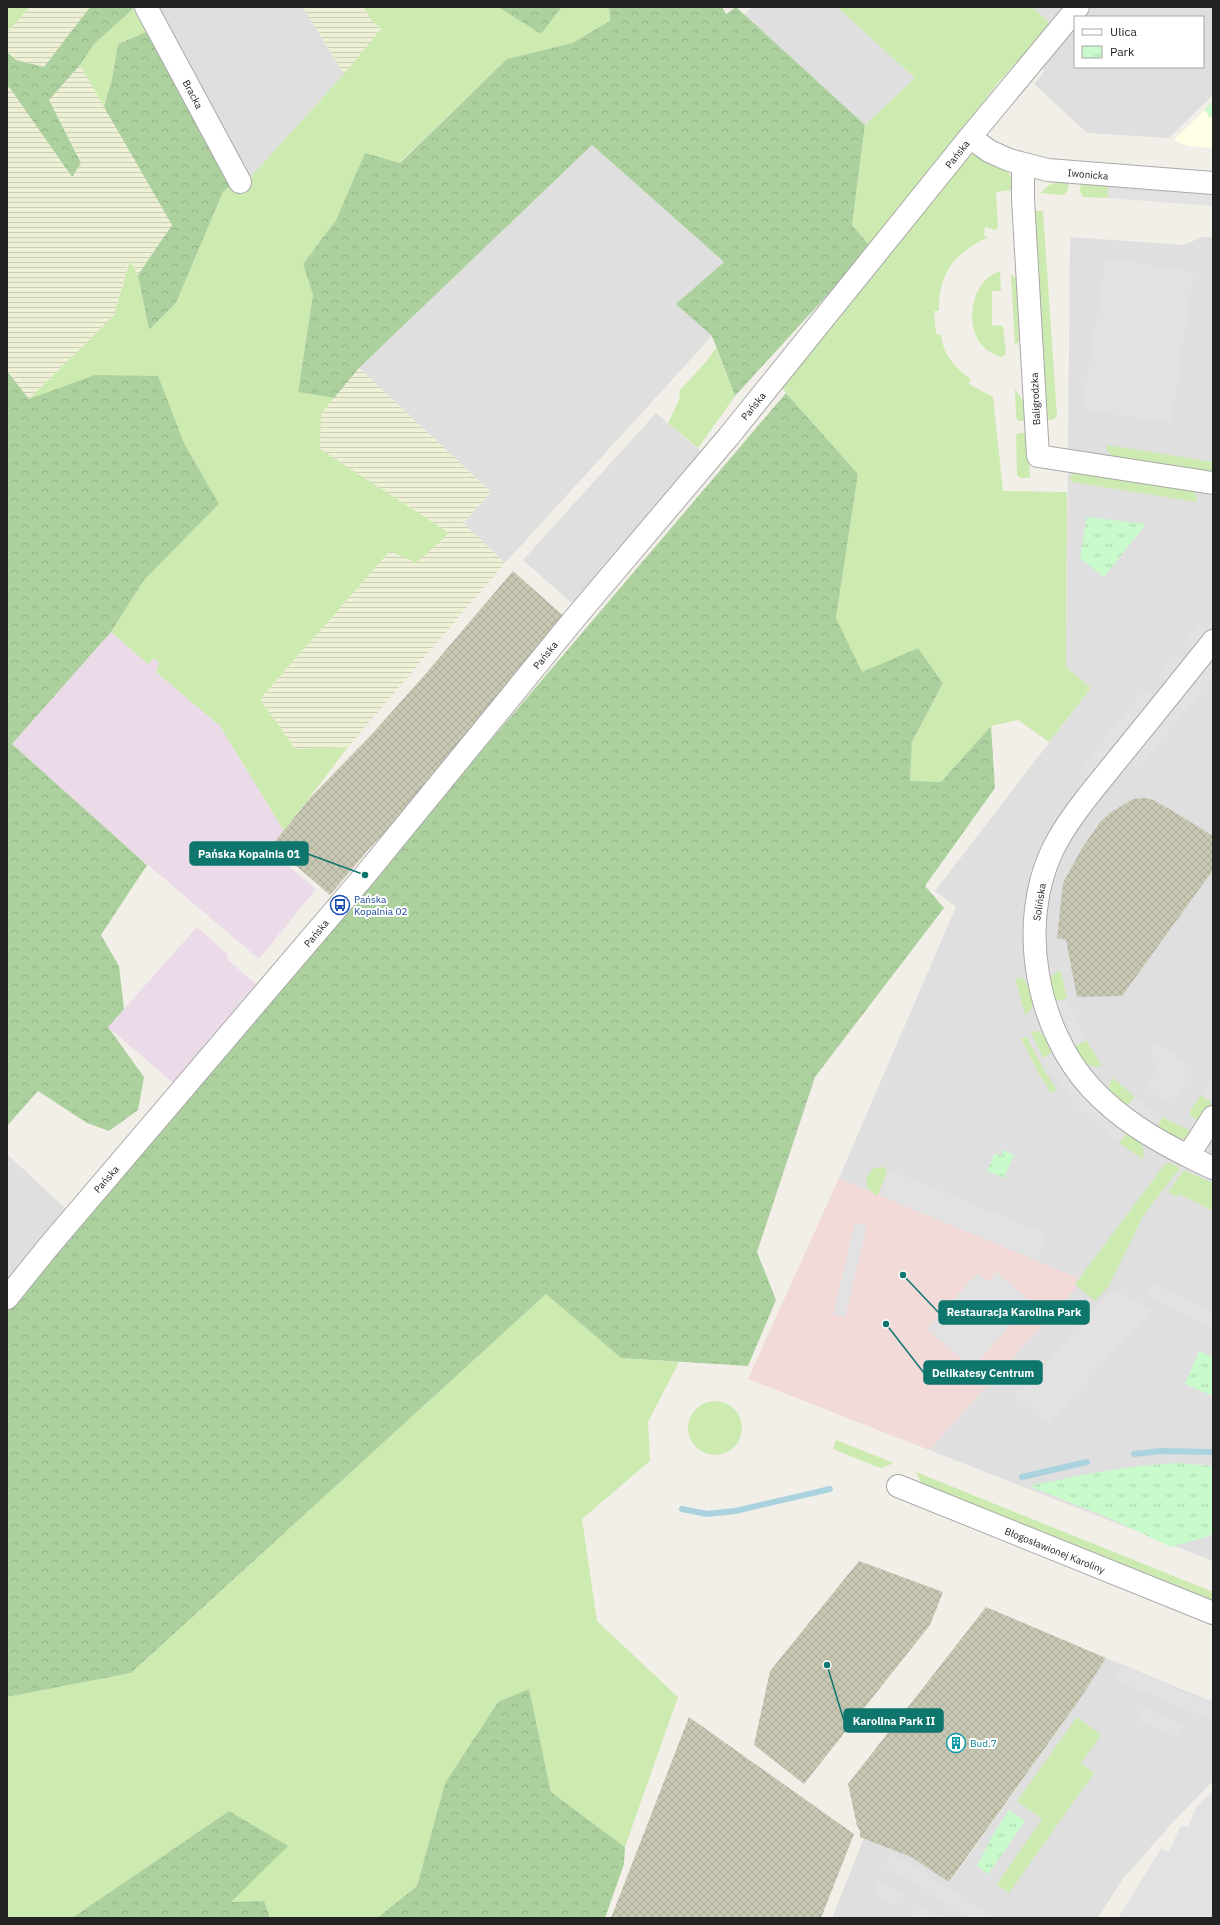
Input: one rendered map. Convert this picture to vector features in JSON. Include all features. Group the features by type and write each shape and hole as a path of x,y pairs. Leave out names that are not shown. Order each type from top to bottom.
{"street":[{"name":"Bracka","path":"146,7 240,182"},
{"name":"Pańska","path":"7,1298 365,875 570,624 729,436 970,137 1078,7"},
{"name":"Iwonicka","path":"970,137 989,151 1023,165 1048,170 1213,182"},
{"name":"Baligrodzka","path":"1023,165 1023,199 1038,456 1213,483"},
{"name":"Solińska","path":"1213,641 1071,818 1052,851 1045,868 1039,897 1035,930 1036,966 1041,994 1048,1016 1064,1051 1090,1087 1113,1110 1148,1135 1213,1168"},
{"path":"1188,1156 1213,1117"},
{"name":"Błogosławionej Karoliny","path":"898,1486 1213,1613"}],"shaded area":[{"path":"30,7 90,7 44,67 16,60 7,52 7,32"},
{"path":"132,7 303,7 344,74 236,193"},
{"path":"303,7 364,7 371,20 381,29 344,74"},
{"path":"752,7 837,7 915,78 865,125 744,15"},
{"path":"1032,7 1213,7 1213,95 1169,138 1087,133 1034,84 1044,72 1043,62 1065,37"},
{"path":"80,65 172,225 138,275 129,261 114,315 29,399 7,371 7,84 72,177 81,162 49,100"},
{"path":"1213,102 1213,148 1188,146 1174,140"},
{"path":"592,145 724,262 677,304 712,336 505,563 463,523 491,492 359,368"},
{"path":"1108,186 1213,191 1213,206 1108,198"},
{"path":"1070,237 1184,245 1202,237 1213,237 1213,1561 929,1450 973,1400 839,1178 956,907 935,891 1091,688 1066,667"},
{"path":"1106,258 1194,272 1171,423 1082,409"},
{"path":"359,368 491,492 463,523 505,563 348,747 295,749 260,699 390,551 449,533 320,449 321,413"},
{"path":"656,413 703,453 577,608 523,560"},
{"path":"513,571 567,619 454,758 369,849 330,895 272,845 310,798 371,735 422,678"},
{"path":"1198,623 1210,632 1193,652 1182,643"},
{"path":"111,632 148,664 154,658 159,663 157,672 220,726 284,831 268,849 316,889 259,959 89,815 12,744"},
{"path":"1174,653 1185,662 1168,683 1157,674"},
{"path":"1213,654 1213,677 1138,769 1127,760"},
{"path":"1145,689 1156,698 1089,780 1078,771"},
{"path":"1146,798 1153,800 1171,810 1213,836 1213,870 1122,996 1077,997 1066,940 1057,938 1063,883 1082,848 1101,821 1110,813 1133,799"},
{"path":"197,927 227,954 228,960 256,984 173,1083 108,1027"},
{"path":"1067,998 1086,1040 1075,1046 1055,1002"},
{"path":"1157,1043 1195,1070 1171,1105 1145,1088 1162,1062 1150,1053"},
{"path":"1054,1052 1101,1112 1126,1134 1119,1143 1079,1108 1053,1074 1043,1058"},
{"path":"1213,1077 1213,1103 1201,1095"},
{"path":"1135,1097 1162,1117 1155,1128 1127,1107"},
{"path":"7,1154 67,1210 7,1283"},
{"path":"889,1170 1047,1234 1036,1260 878,1195"},
{"path":"839,1178 1083,1280 929,1450 748,1379"},
{"path":"855,1223 867,1226 845,1317 833,1314"},
{"path":"997,1272 1031,1302 972,1368 927,1329 977,1273 988,1282"},
{"path":"1154,1284 1213,1312 1213,1328 1148,1297"},
{"path":"1113,1289 1153,1309 1048,1424 1026,1405 1022,1409 1012,1400"},
{"path":"859,1561 943,1592 930,1625 804,1784 754,1745 770,1671"},
{"path":"986,1607 1106,1658 1080,1699 949,1882 911,1857 860,1837 860,1831 857,1826 848,1784"},
{"path":"1106,1658 1213,1702 1213,1781 1173,1822 1122,1880 1098,1918 832,1918 864,1838 911,1857 950,1882 1080,1699"},
{"path":"1122,1666 1213,1705 1213,1721 1116,1680"},
{"path":"1142,1707 1184,1724 1179,1738 1137,1720"},
{"path":"689,1717 854,1834 821,1918 611,1918"},
{"path":"1213,1791 1213,1918 1118,1918 1161,1849 1169,1852 1181,1825 1188,1827 1196,1808"},
{"path":"890,1855 909,1862 994,1918 968,1918 901,1875 885,1868"},
{"path":"879,1881 906,1895 898,1907 874,1895"},
{"path":"917,1902 941,1918 915,1918 909,1914"}],"green space":[{"path":"7,7 30,7 7,32"},
{"path":"90,7 132,7 133,9 94,44 80,65 49,100 81,163 72,177 7,84 7,52 16,60 44,67"},
{"path":"364,7 498,7 541,34 562,7 609,7 610,21 572,43 507,59 399,163 365,154 336,220 303,264 313,295 298,392 334,398 321,413 320,449 449,533 416,563 390,551 260,699 295,749 348,747 284,831 220,726 156,672 159,663 154,658 148,664 111,632 144,580 219,504 184,443 29,399 114,315 130,260 138,275 149,330 176,303 223,192 231,185 236,193 344,74 381,29 371,20"},
{"path":"498,7 562,7 541,34"},
{"path":"609,7 722,7 726,14 736,7 865,125 852,225 871,247 735,396 712,336 676,304 724,262 592,145 359,368 334,398 298,392 313,295 303,264 336,220 365,153 400,163 507,59 572,43 610,21"},
{"path":"837,7 1032,7 1051,24 997,84 871,247 852,225 865,125 915,78"},
{"path":"133,9 146,32 118,44 112,79 104,107 80,65 94,44"},
{"path":"146,32 231,185 223,192 176,303 149,330 138,275 172,225 104,107 112,79 118,44"},
{"path":"1213,102 1213,117 1209,117 1205,109"},
{"path":"969,154 985,158 1008,171 1012,181 1012,190 996,192 998,227 995,230 985,227 984,236 988,237 966,250 951,266 946,275 942,285 939,311 934,311 936,334 941,335 947,355 955,366 971,379 969,384 993,397 1003,491 1067,492 1066,667 1091,688 1049,742 1018,720 991,726 941,782 910,782 912,742 943,683 918,648 862,673 836,618 858,474 780,386 895,249 908,223"},
{"path":"1060,181 1069,181 1068,190 1064,195 1040,193 1049,185"},
{"path":"1081,182 1108,186 1108,198 1083,197 1080,191"},
{"path":"1032,211 1043,211 1057,416 1053,420 1044,420"},
{"path":"1000,271 1001,291 992,291 992,325 1003,326 1006,354 1001,357 988,351 979,342 974,331 972,319 976,295 982,284 990,276"},
{"path":"1011,274 1017,280 1020,340 1015,346"},
{"path":"716,348 735,396 698,448 668,423 679,400 680,390 705,363"},
{"path":"7,371 29,399 95,375 158,376 184,443 219,504 144,580 111,632 12,744 147,865 101,935 119,966 124,1009 108,1027 144,1077 138,1110 109,1131 87,1123 38,1091 7,1126"},
{"path":"1015,389 1023,401 1026,421 1019,421 1016,418"},
{"path":"786,393 858,474 836,618 862,672 918,648 943,683 912,742 910,781 941,782 991,726 995,788 925,886 944,908 815,1077 757,1252 776,1300 748,1366 621,1358 546,1294 131,1673 7,1697 7,1309"},
{"path":"1018,433 1027,433 1030,478 1020,478 1017,475 1016,436"},
{"path":"1107,445 1213,462 1213,475 1115,459 1107,451"},
{"path":"1072,469 1192,490 1196,496 1197,502 1072,482 1070,478"},
{"path":"1087,517 1146,524 1104,577 1080,558"},
{"path":"1058,971 1061,972 1067,998 1058,1001 1054,999 1050,984 1052,977"},
{"path":"1015,978 1021,978 1025,981 1033,996 1032,1007 1025,1015"},
{"path":"1036,1031 1046,1037 1052,1048 1050,1054 1043,1058 1031,1032"},
{"path":"1026,1036 1044,1070 1057,1090 1051,1093 1039,1074 1021,1039"},
{"path":"1086,1040 1102,1066 1097,1067 1089,1065 1083,1060 1075,1049 1077,1045"},
{"path":"1113,1078 1135,1097 1128,1105 1125,1106 1109,1091 1109,1084"},
{"path":"1201,1095 1211,1102 1211,1104 1200,1122 1191,1116 1189,1112"},
{"path":"1162,1117 1193,1132 1189,1136 1179,1140 1157,1128"},
{"path":"1126,1134 1135,1137 1138,1140 1142,1146 1144,1155 1143,1159 1119,1143"},
{"path":"1003,1150 1014,1155 1004,1178 987,1171 995,1153 1001,1156"},
{"path":"1169,1163 1180,1168 1143,1216 1108,1287 1095,1301 1075,1284 1165,1164"},
{"path":"874,1168 885,1168 887,1172 877,1196 868,1189 866,1178"},
{"path":"1184,1170 1213,1183 1213,1211 1179,1194 1177,1197 1168,1192"},
{"path":"546,1294 621,1358 679,1362 648,1422 650,1461 582,1519 597,1621 678,1697 625,1847 551,1792 529,1690 498,1702 445,1783 417,1886 377,1918 270,1918 263,1901 231,1903 229,1811 72,1918 7,1918 7,1697 131,1673"},
{"path":"1199,1351 1213,1357 1213,1396 1185,1384"},
{"path":"715,1401 725,1403 734,1409 740,1418 742,1428 740,1438 734,1447 725,1453 715,1455 705,1453 696,1447 690,1438 688,1428 690,1418 696,1409 705,1403"},
{"path":"836,1440 894,1463 881,1468 875,1466 833,1449"},
{"path":"1178,1463 1213,1466 1213,1531 1209,1536 1171,1547 1111,1519 1029,1486 1141,1466"},
{"path":"916,1472 1213,1592 1213,1602 927,1487 921,1483"},
{"path":"529,1689 551,1792 625,1847 624,1864 605,1918 377,1918 417,1886 445,1783 498,1702"},
{"path":"1077,1717 1101,1735 1081,1763 1094,1773 1009,1893 997,1884 1042,1819 1017,1801"},
{"path":"1009,1810 1025,1821 988,1874 977,1866 992,1836"},
{"path":"229,1811 288,1846 231,1902 264,1901 270,1918 72,1918"}],"waterway":[{"path":"1134,1454 1161,1451 1213,1452"},
{"path":"1022,1477 1087,1462"},
{"path":"682,1509 707,1514 735,1511 830,1489"}],"place":[{"name":"Pańska Kopalnia 01","path":"365,875"},
{"name":"Pańska Kopalnia 02","path":"340,905"},
{"name":"Restauracja Karolina Park","path":"903,1275"},
{"name":"Delikatesy Centrum","path":"886,1324"},
{"name":"Karolina Park II","path":"827,1665"},
{"name":"Bud.7","path":"956,1743"}]}
